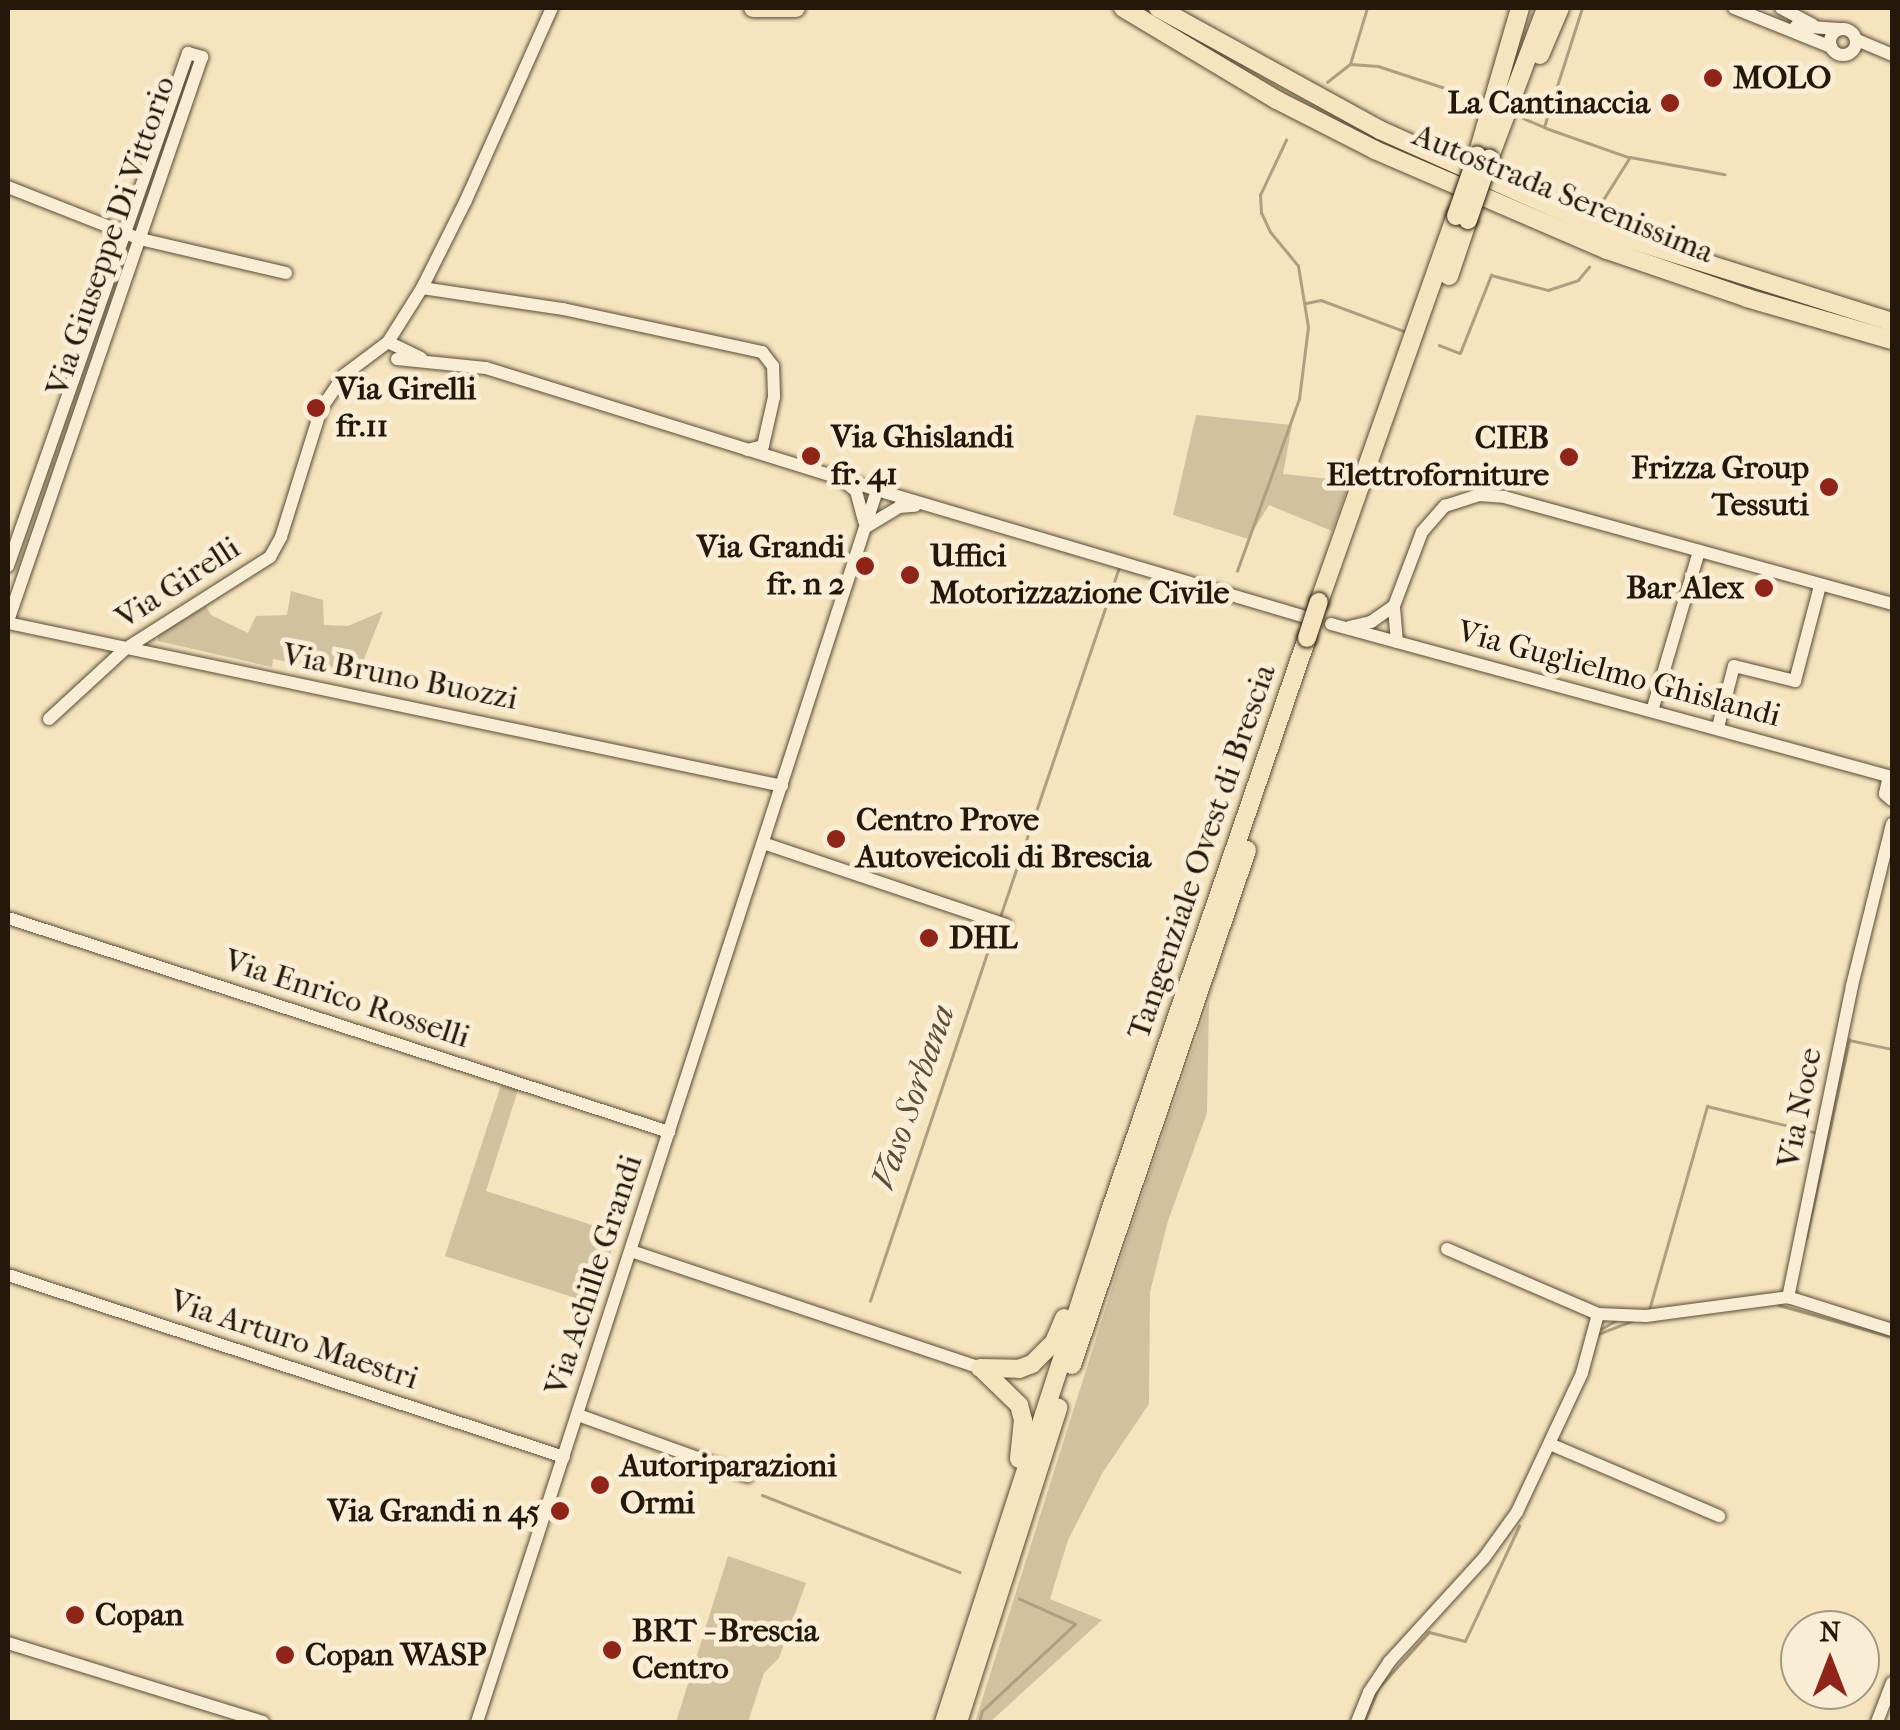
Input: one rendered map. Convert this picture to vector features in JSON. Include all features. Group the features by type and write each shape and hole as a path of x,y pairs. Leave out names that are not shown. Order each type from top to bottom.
{"highway":[{"path":"753,8 796,8"},
{"name":"Autostrada Serenissima","path":"1123,8 1277,100 1375,150 1500,204 1607,250 1729,292 1892,340"},
{"name":"Autostrada Serenissima","path":"1158,8 1380,130 1610,233 1892,322"},
{"path":"1486,155 1520,8"},
{"name":"Tangenziale Ovest di Brescia","path":"1486,155 1535,8"},
{"name":"Tangenziale Ovest di Brescia","path":"944,1722 1108,1217 1312,640 1330,615 1462,218 1546,8"},
{"path":"1486,155 1560,8"},
{"name":"Tangenziale Ovest di Brescia","path":"958,1722 1060,1399 1312,640"},
{"path":"980,1368 1018,1369 1042,1356 1061,1327 1092,1242 1108,1217"},
{"path":"980,1368 1012,1393 1023,1420 1001,1545"}],"street":[{"name":"Via Girelli","path":"48,719 125,649 270,557 282,537 321,410 354,366 390,351 552,8"},
{"path":"1734,8 1813,32 1850,30 1855,46"},
{"path":"1754,8 1813,32"},
{"path":"1781,8 1843,56 1855,46"},
{"path":"1830,47 1831,36 1839,30"},
{"path":"1855,46 1886,54"},
{"name":"Via Giuseppe Di Vittorio","path":"8,566 188,53 202,57 8,622"},
{"path":"8,187 140,239 286,273"},
{"path":"422,288 563,308 762,352 773,366 775,382 763,446"},
{"path":"390,351 486,368 840,479 1305,617"},
{"path":"712,439 763,446 810,468"},
{"path":"748,450 763,446"},
{"path":"840,479 856,491 864,528 898,507 928,505"},
{"path":"881,515 883,492"},
{"name":"Via Achille Grandi","path":"476,1722 864,528 883,492"},
{"path":"1396,642 1394,606 1422,532 1433,516 1460,498 1478,495 1504,497 1892,604"},
{"path":"1652,711 1699,551"},
{"path":"1718,727 1734,666 1794,681 1820,586"},
{"path":"1330,615 1371,622 1394,606"},
{"name":"Via Guglielmo Ghislandi","path":"1330,615 1396,642 1891,776"},
{"name":"Via Bruno Buozzi","path":"8,622 782,786"},
{"path":"1891,776 1885,794 1892,800"},
{"name":"Via Noce","path":"1788,1298 1886,876 1892,824"},
{"path":"763,843 1006,925"},
{"name":"Via Enrico Rosselli","path":"8,918 669,1132"},
{"path":"1446,1249 1598,1314 1646,1316 1788,1298 1892,1330"},
{"path":"631,1252 980,1368"},
{"name":"Via Arturo Maestri","path":"8,1275 564,1457"},
{"path":"1357,1722 1389,1662 1484,1558 1517,1512 1582,1373 1598,1314"},
{"path":"578,1415 747,1476"},
{"path":"1550,1444 1718,1516"},
{"path":"8,1642 263,1722"},
{"path":"1876,1722 1892,1682"}],"shaded area":[{"path":"1196,415 1292,425 1283,474 1350,481 1332,531 1269,505 1248,539 1173,515"},
{"path":"291,591 323,600 324,625 348,626 383,611 357,677 273,659 272,667 158,641 158,635 206,606 211,615 248,633 256,616 287,615"},
{"path":"1209,1002 1207,1113 1168,1221 1150,1292 1149,1404 1103,1472 1068,1540 1050,1599 1102,1620 990,1722 975,1722 1128,1237"},
{"path":"501,1085 518,1090 486,1191 617,1233 594,1304 445,1256"},
{"path":"728,1556 806,1583 779,1658 764,1673 748,1722 676,1722"}],"waterway":[{"name":"Vaso Sorbana","path":"1327,82 1350,64 1367,8"},
{"path":"1523,118 1544,127 1582,8"},
{"path":"1350,64 1378,66 1460,93"},
{"path":"1546,128 1628,157"},
{"name":"Vaso Sorbana","path":"1237,571 1299,399 1308,327 1298,266 1270,232 1261,213 1260,195 1286,140"},
{"path":"1601,203 1630,157 1724,174"},
{"path":"1439,345 1460,353 1491,275 1548,290 1578,280 1589,267"},
{"path":"1306,303 1321,300 1404,331"},
{"name":"Vaso Sorbana","path":"1000,917 1119,568"},
{"name":"Vaso Sorbana","path":"870,1301 995,929"},
{"path":"1806,1239 1849,1040 1892,1049"},
{"path":"1649,1310 1707,1106 1814,1132"},
{"path":"1779,1305 1892,1337"},
{"path":"1601,1329 1615,1321"},
{"path":"1598,1334 1632,1321"},
{"path":"762,1495 960,1572"},
{"path":"1364,1722 1379,1687 1429,1632 1465,1641 1519,1526"},
{"path":"979,1722 982,1711 1075,1624 1019,1599"}],"place":[{"name":"MOLO","path":"1713,78"},
{"name":"La Cantinaccia","path":"1670,103"},
{"name":"Via Girelli fr.11","path":"316,408"},
{"name":"Via Ghislandi fr. 41","path":"811,456"},
{"name":"CIEB Elettroforniture","path":"1569,457"},
{"name":"Frizza Group Tessuti","path":"1829,487"},
{"name":"Via Grandi fr. n 2","path":"865,566"},
{"name":"Uffici Motorizzazione Civile","path":"910,575"},
{"name":"Bar Alex","path":"1764,588"},
{"name":"Centro Prove Autoveicoli di Brescia","path":"836,839"},
{"name":"DHL","path":"929,938"},
{"name":"Autoriparazioni Ormi","path":"600,1485"},
{"name":"Via Grandi n 45","path":"560,1511"},
{"name":"Copan","path":"75,1615"},
{"name":"BRT - Brescia Centro","path":"612,1650"},
{"name":"Copan WASP","path":"285,1655"}]}
